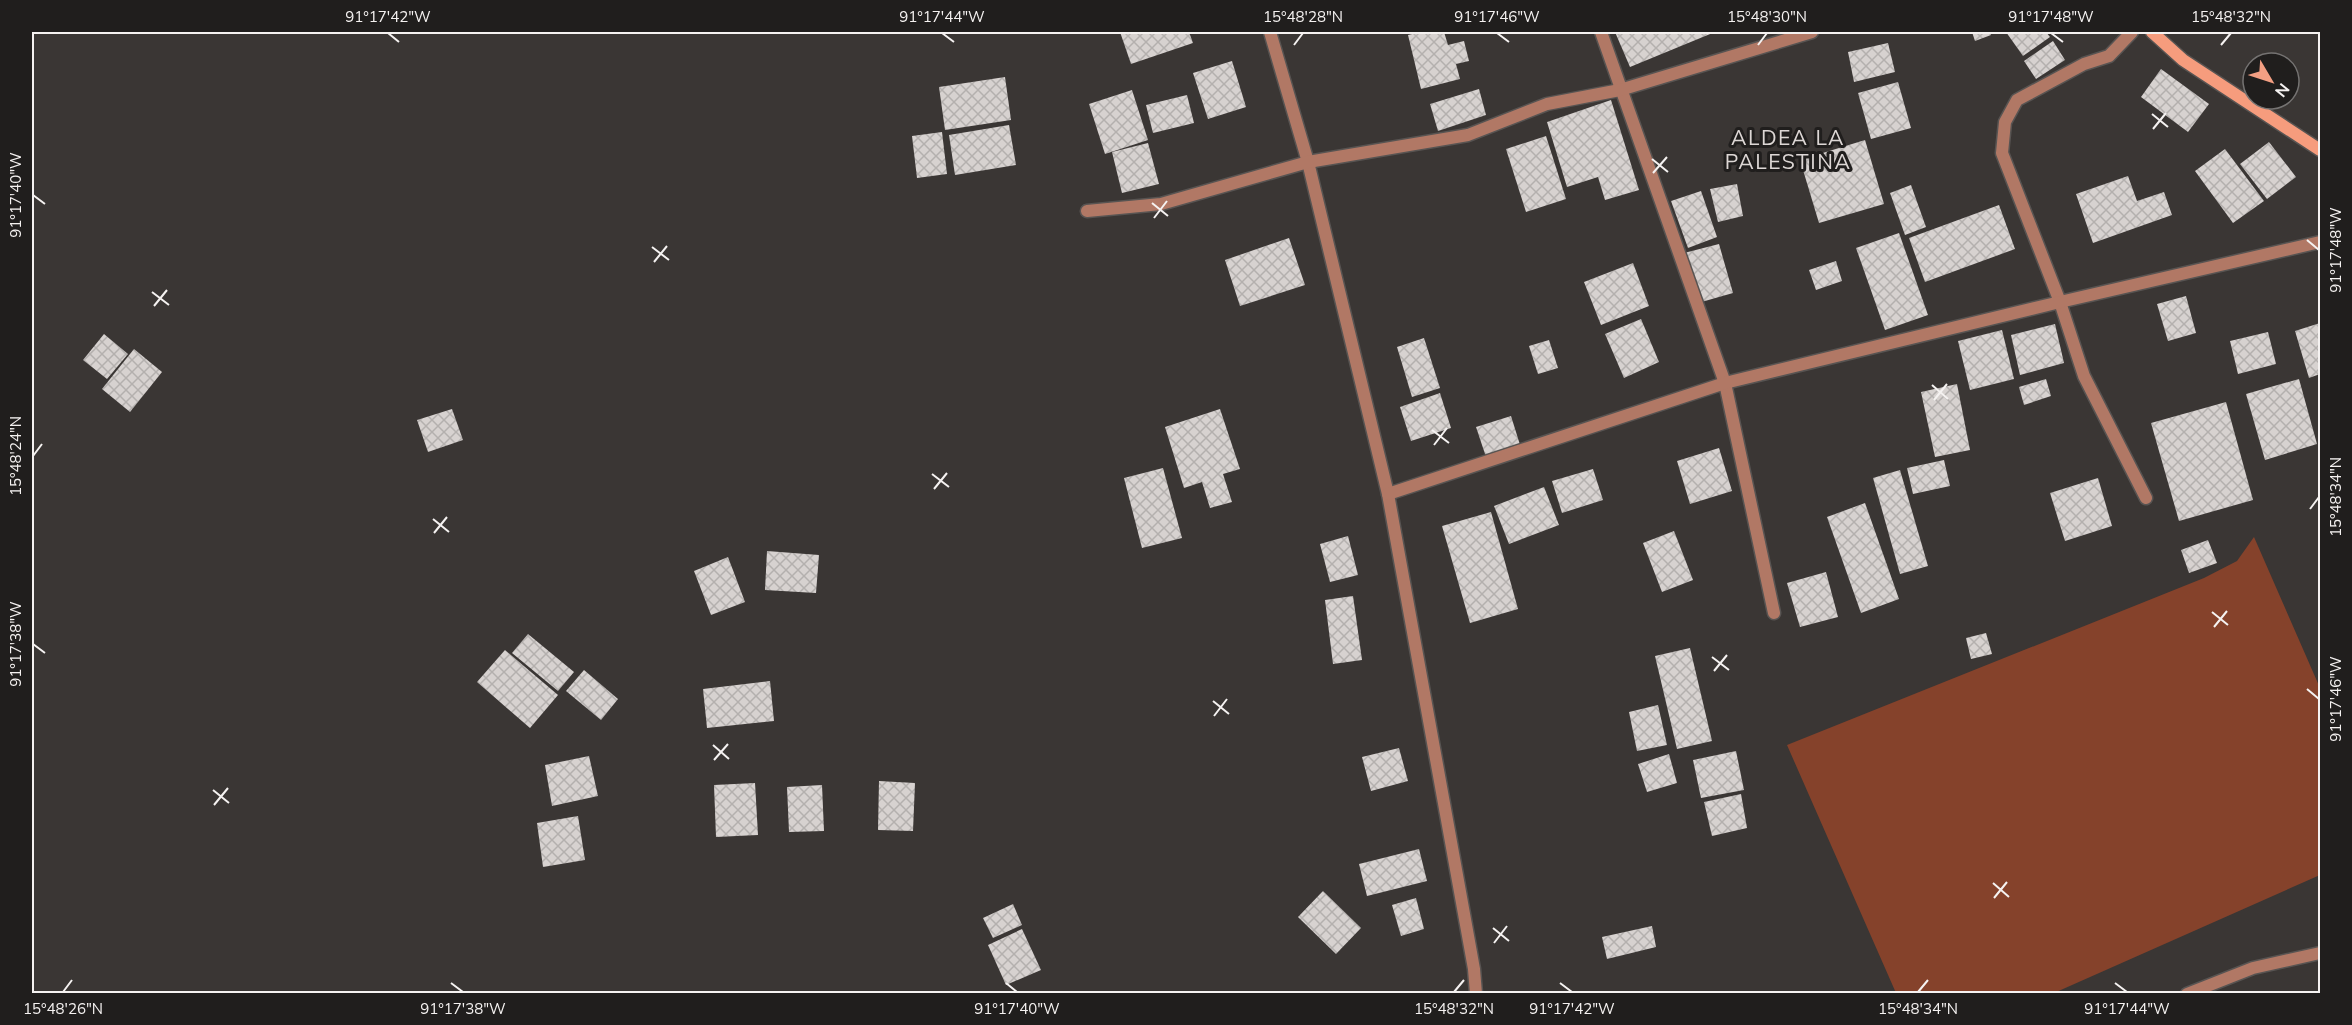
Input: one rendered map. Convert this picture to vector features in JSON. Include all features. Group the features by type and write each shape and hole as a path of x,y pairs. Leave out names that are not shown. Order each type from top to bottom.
{"street":[{"path":"1270,32 1308,162 1388,494 1474,969 1476,993"},
{"path":"1601,32 1725,383 1774,614"},
{"path":"1087,211 1161,204 1308,162 1467,135 1547,104 1620,90 1812,32"},
{"path":"2132,32 2109,56 2084,64 2018,100 2005,122 2002,153 2060,302 2084,376 2146,498"},
{"path":"2151,32 2183,60 2320,150"},
{"path":"1388,494 1725,383 2320,242"},
{"path":"2187,993 2253,968 2320,953"}],"shaded area":[{"path":"2254,537 2320,688 2320,875 2054,993 1896,993 1787,745 2204,578 2237,561"}],"building":[{"path":"1120,32 1189,32 1193,43 1131,64"},
{"path":"1421,32 1444,32 1448,45 1464,41 1469,61 1456,64 1460,79 1421,89 1408,35"},
{"path":"1615,32 1715,32 1630,67"},
{"path":"1972,32 1990,32 1991,35 1975,41"},
{"path":"2006,32 2046,32 2050,37 2023,56"},
{"path":"2053,41 2065,60 2036,79 2024,61"},
{"path":"1888,43 1895,72 1854,82 1848,52"},
{"path":"1232,61 1246,107 1208,119 1193,73"},
{"path":"2161,69 2209,104 2188,132 2141,97"},
{"path":"1005,77 1011,120 945,130 939,87"},
{"path":"1898,82 1911,128 1871,139 1858,93"},
{"path":"1479,89 1486,115 1438,131 1430,104"},
{"path":"1132,90 1148,140 1105,154 1089,104"},
{"path":"1187,95 1194,123 1153,133 1146,105"},
{"path":"1611,100 1639,190 1605,200 1598,177 1567,187 1547,122"},
{"path":"1009,125 1016,165 955,175 949,135"},
{"path":"942,132 947,174 917,178 912,136"},
{"path":"1546,136 1566,199 1526,212 1506,149"},
{"path":"1865,140 1884,204 1819,223 1800,160"},
{"path":"2269,142 2296,177 2267,199 2240,164"},
{"path":"1148,143 1159,184 1122,193 1112,152"},
{"path":"2225,149 2264,201 2233,223 2195,171"},
{"path":"2128,176 2137,201 2164,192 2172,215 2093,243 2076,194"},
{"path":"1737,184 1743,216 1718,222 1710,189"},
{"path":"1911,185 1926,227 1905,235 1890,193"},
{"path":"1701,191 1717,237 1688,248 1671,201"},
{"path":"1999,205 2015,249 1925,282 1909,238"},
{"path":"1899,233 1928,315 1885,330 1856,248"},
{"path":"1289,238 1305,285 1240,306 1225,260"},
{"path":"1719,244 1733,293 1698,303 1684,253"},
{"path":"1836,261 1842,281 1816,290 1809,270"},
{"path":"1633,263 1649,306 1601,325 1584,282"},
{"path":"2186,296 2196,333 2168,341 2157,304"},
{"path":"1641,319 1659,362 1624,378 1605,334"},
{"path":"2320,323 2320,374 2309,378 2295,331"},
{"path":"2055,324 2064,363 2020,375 2011,335"},
{"path":"2002,330 2014,379 1970,390 1958,341"},
{"path":"2268,332 2276,364 2238,374 2230,341"},
{"path":"104,334 128,354 107,379 83,360"},
{"path":"1424,338 1440,388 1412,397 1397,347"},
{"path":"1549,340 1558,368 1538,374 1529,346"},
{"path":"134,349 162,372 130,412 102,389"},
{"path":"2046,379 2051,396 2024,405 2019,387"},
{"path":"2299,379 2317,444 2265,460 2246,394"},
{"path":"1957,384 1970,450 1935,457 1921,392"},
{"path":"1440,393 1451,428 1411,441 1400,407"},
{"path":"2226,402 2253,500 2179,521 2151,423"},
{"path":"452,409 463,440 428,452 417,420"},
{"path":"1220,409 1240,469 1223,474 1232,502 1210,508 1202,482 1184,488 1165,427"},
{"path":"1511,416 1521,448 1487,460 1476,427"},
{"path":"1719,448 1732,491 1690,504 1677,461"},
{"path":"1944,460 1950,486 1913,494 1907,468"},
{"path":"1163,468 1182,538 1142,548 1124,478"},
{"path":"1593,469 1603,500 1562,513 1552,481"},
{"path":"1900,470 1928,566 1900,574 1873,478"},
{"path":"2098,478 2112,526 2065,541 2050,493"},
{"path":"1544,487 1559,525 1509,544 1494,506"},
{"path":"1865,503 1899,599 1861,613 1827,517"},
{"path":"1491,512 1518,609 1470,623 1442,526"},
{"path":"1674,531 1693,580 1662,592 1643,543"},
{"path":"1348,536 1358,575 1330,582 1320,544"},
{"path":"2208,540 2217,563 2189,573 2181,550"},
{"path":"767,551 819,555 816,593 765,590"},
{"path":"728,557 745,602 711,615 694,571"},
{"path":"1826,572 1838,617 1800,627 1787,583"},
{"path":"1353,596 1362,660 1333,664 1325,600"},
{"path":"1986,633 1992,654 1971,659 1966,638"},
{"path":"528,634 574,672 558,691 512,653"},
{"path":"1690,648 1712,741 1677,749 1655,656"},
{"path":"505,650 558,695 530,728 477,682"},
{"path":"584,670 618,699 601,720 566,691"},
{"path":"770,681 774,721 707,728 703,689"},
{"path":"1658,705 1667,745 1637,751 1629,712"},
{"path":"1399,748 1408,781 1371,791 1362,757"},
{"path":"1736,751 1744,790 1701,798 1693,760"},
{"path":"1669,754 1677,783 1647,792 1638,764"},
{"path":"589,756 598,796 552,806 545,765"},
{"path":"879,781 915,783 913,831 878,830"},
{"path":"755,783 758,835 716,837 714,785"},
{"path":"822,785 824,831 789,832 787,787"},
{"path":"1741,794 1747,828 1712,836 1704,802"},
{"path":"578,816 585,860 543,867 537,823"},
{"path":"1419,849 1427,881 1367,896 1359,864"},
{"path":"1323,891 1361,928 1336,954 1298,917"},
{"path":"1416,898 1424,929 1401,936 1392,905"},
{"path":"1013,904 1022,925 993,938 983,918"},
{"path":"1652,926 1656,947 1607,959 1602,937"},
{"path":"1022,929 1041,970 1006,985 988,945"}],"district":[{"name":"ALDEA LA PALESTINA","path":"1788,150"}]}
